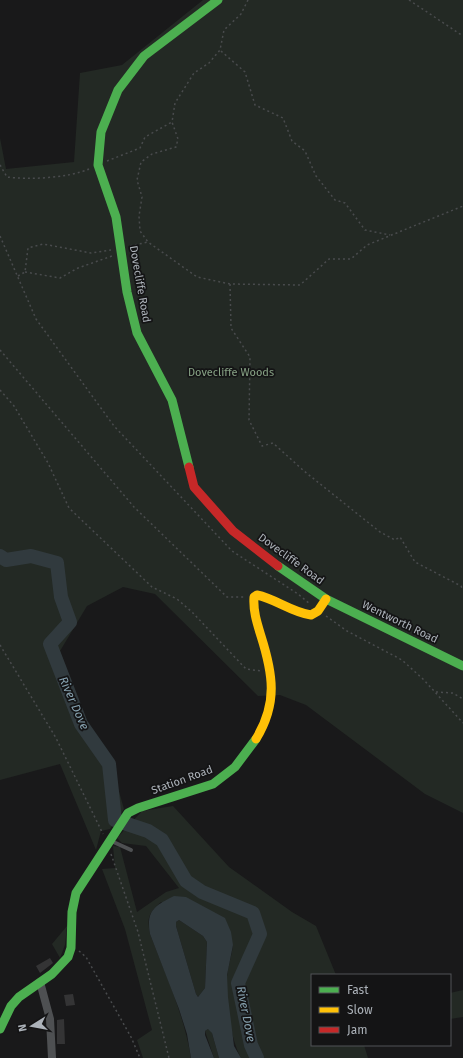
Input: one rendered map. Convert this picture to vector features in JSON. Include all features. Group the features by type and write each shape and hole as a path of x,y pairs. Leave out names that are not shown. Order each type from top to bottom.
{"street":[{"name":"Dovecliffe Road","path":"218,0 144,56 118,90 101,132 98,165 116,217 127,292 136,333 172,400 194,487 233,531 272,562 326,599"},
{"path":"254,598 257,595 271,598 292,611 311,616 318,612 326,599"},
{"name":"Station Road","path":"0,1030 11,1006 19,997 61,966 68,957 71,948 72,912 76,893 128,813 138,808 213,784 237,766 256,740 270,712 273,686 270,668 253,607 254,598"},
{"name":"Wentworth Road","path":"326,599 463,666"},
{"path":"40,982 50,1019 52,1058"}],"lane":[{"path":"110,839 131,850"}],"path":[{"path":"248,0 241,14 224,30 220,50 209,63 194,73 175,102 172,122 178,139 176,147 152,154 141,162 137,180 142,197 138,216 140,231 148,242 197,277 230,284 300,285 329,259 351,259 367,244 463,206"},
{"path":"409,0 463,36"},
{"path":"220,50 245,72 255,105 283,118 292,141 305,151 316,176 335,200 345,203 365,230 392,235"},
{"path":"0,165 6,177 24,180 76,175 140,148 145,137 172,122"},
{"path":"0,236 36,319 114,426 232,551 298,594 318,612 347,631 402,660 436,692 463,723"},
{"path":"18,277 25,272 60,278 78,268 148,242"},
{"path":"25,272 28,248 43,244 91,253 121,251"},
{"path":"230,284 231,328 250,356 249,420 262,446 273,444 380,532 395,540 400,537 415,562 460,586 463,590"},
{"path":"0,350 139,512 226,597 254,598"},
{"path":"0,390 14,406 48,463 69,508 148,582 177,599 192,612 246,669 261,671 270,668"},
{"path":"0,645 56,738 110,839 138,932 169,1058"},
{"path":"436,692 453,693 463,699"},
{"path":"71,948 81,952 86,957 131,1037 140,1058"}],"green space":[{"name":"Dovecliffe Woods","path":"203,0 463,0 463,813 425,794 306,705 280,695 258,696 155,594 123,587 87,606 60,651 84,720 110,760 124,809 110,829 101,831 96,850 60,764 0,780 0,138 6,169 74,162 80,73 122,65"},
{"path":"173,806 229,867 292,912 316,926 336,974 311,974 311,1046 364,1046 368,1058 241,1058 231,1029 227,995 227,976 233,945 161,902 151,913 149,920 150,934 184,1026 191,1058 143,1058 137,1040 152,1030 125,929 102,869 115,868 113,846 120,847 137,912 166,892 179,888 146,846 122,843 117,838 142,811"},
{"path":"179,920 203,936 207,942 205,988 198,997 176,926 176,922"},
{"path":"67,926 65,945 60,958 52,944"},
{"path":"463,990 463,1017 451,1019 451,993"},
{"path":"208,1029 211,1030 219,1058 214,1058 205,1031"}],"shaded area":[{"path":"174,896 186,897 225,918 231,932 233,945 227,975 228,997 234,1046 241,1058 219,1058 212,1033 208,1029 205,1031 205,1035 214,1058 191,1058 187,1034 150,934 149,926 149,920 153,910 161,903","holes":["179,920 203,936 207,942 205,988 198,997 176,922"]}],"building":[{"path":"50,958 53,963 40,973 36,966"},
{"path":"73,994 75,1005 66,1006 64,995"},
{"path":"64,1019 65,1044 57,1044 57,1020"}],"waterway":[{"name":"River Dove","path":"0,556 6,560 31,556 57,563 61,597 70,622 50,644 81,724 109,764 115,820 148,831 162,840 186,881 202,892 253,913 260,934 238,983 251,1045 257,1058"}],"traffic: fast":[{"path":"189,467 172,400 137,333 127,292 116,217 98,165 101,132 118,90 144,56 218,0"},
{"path":"278,566 326,599 463,666"},
{"path":"0,1029 11,1006 19,997 52,974 68,957 71,948 72,912 76,893 128,813 138,808 213,784 235,767 256,739"}],"traffic: slow":[{"path":"256,739 268,713 271,688 268,663 254,607 254,597 257,595 271,599 297,611 311,615 318,611 326,599"}],"traffic: jam":[{"path":"189,467 194,487 233,531 278,566"}]}
